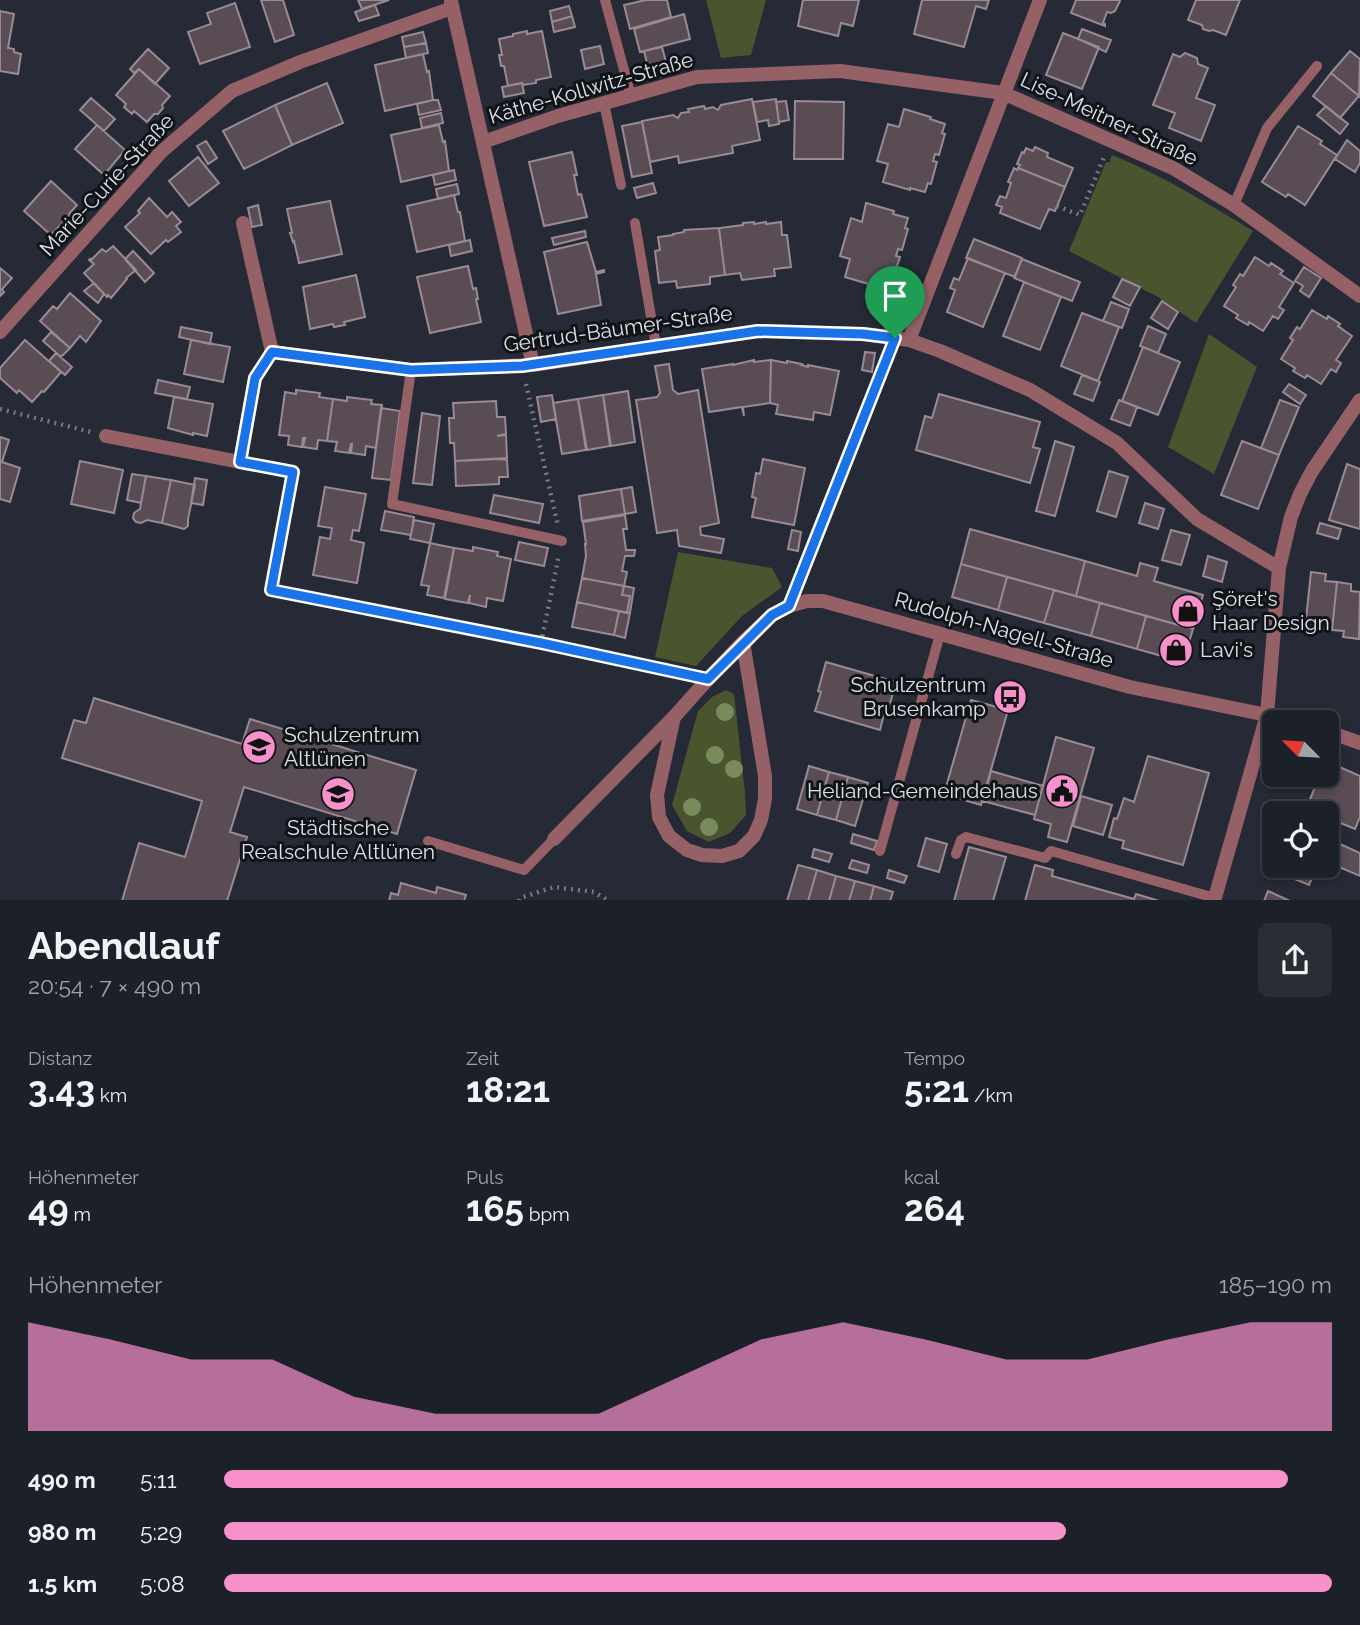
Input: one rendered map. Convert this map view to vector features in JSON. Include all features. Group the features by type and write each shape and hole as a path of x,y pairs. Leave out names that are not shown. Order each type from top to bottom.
{"street":[{"path":"902,339 1040,0"},
{"path":"451,4 483,142 527,366"},
{"name":"Marie-Curie-Straße","path":"0,332 161,152 232,91 451,4"},
{"name":"Käthe-Kollwitz-Straße","path":"483,142 558,116 696,77 839,71 1003,93"},
{"name":"Lise-Meitner-Straße","path":"1003,93 1174,167 1234,205 1360,296"},
{"path":"106,436 240,462 255,378 272,352 243,223"},
{"name":"Gertrud-Bäumer-Straße","path":"272,352 411,370 527,366 758,331 863,334 902,339 940,351 1030,390 1118,443 1198,519 1279,568"},
{"path":"1267,710 1279,568 1291,517 1312,471 1360,400"},
{"name":"Rudolph-Nagell-Straße","path":"554,839 674,717 743,642 772,615 807,601 823,601 1130,687 1262,714"},
{"name":"Rudolph-Nagell-Straße","path":"674,717 657,795 659,817 669,836 687,850 702,855 722,856 739,851 754,836 761,820 765,799 765,776 743,642"},
{"path":"1214,899 1262,732"},
{"path":"1339,736 1360,743"}],"lane":[{"path":"605,0 631,96"},
{"path":"1234,205 1267,128 1317,65"},
{"path":"604,103 621,185"},
{"path":"635,223 656,346"},
{"path":"411,370 392,504 562,541"},
{"path":"240,462 293,472"},
{"path":"880,850 940,634"},
{"path":"956,854 961,840 966,837 1045,858 1051,851 1214,899"},
{"path":"428,841 524,870 554,839"}],"path":[{"path":"1057,206 1080,215 1112,140"},
{"path":"789,606 902,339"},
{"path":"527,366 562,541 541,643"},
{"path":"0,409 106,436"},
{"path":"293,472 271,590 708,679"},
{"path":"519,900 554,887 594,892 607,900"}],"green space":[{"path":"706,0 766,0 751,55 721,58"},
{"path":"1112,155 1166,180 1253,231 1196,323 1158,297 1069,251 1106,162 1109,163"},
{"path":"1209,334 1257,367 1214,474 1168,447"},
{"path":"678,552 772,568 782,587 742,616 696,666 655,657"},
{"path":"726,690 734,694 746,815 730,833 709,842 687,831 672,805 698,711 712,697"}],"building":[{"path":"261,0 283,0 294,35 275,42"},
{"path":"358,0 389,0 362,9"},
{"path":"646,0 667,0 671,17 630,29 624,5"},
{"path":"803,0 859,0 853,26 841,23 838,36 798,26"},
{"path":"922,0 989,0 986,9 976,6 964,47 914,34"},
{"path":"1076,0 1120,1 1115,11 1107,12 1103,23 1105,26 1071,13"},
{"path":"1196,0 1240,0 1226,35 1203,29 1202,25 1188,20"},
{"path":"235,3 250,47 200,64 188,32 211,24 207,13"},
{"path":"375,5 379,15 359,21 355,12"},
{"path":"569,6 572,16 552,22 550,11"},
{"path":"0,11 14,14 8,48 21,54 18,74 0,71"},
{"path":"684,14 690,39 640,52 634,29"},
{"path":"572,16 575,27 554,32 552,22"},
{"path":"1082,29 1111,40 1106,52 1078,39"},
{"path":"527,31 527,34 542,31 551,77 536,80 536,83 508,86 504,66 501,66 499,39"},
{"path":"423,32 426,43 404,47 402,37"},
{"path":"1063,33 1099,47 1082,89 1046,75"},
{"path":"426,43 428,53 406,58 404,47"},
{"path":"600,46 604,64 585,69 581,50"},
{"path":"662,47 667,66 649,71 644,51"},
{"path":"148,49 169,68 155,84 139,69 134,73 130,69"},
{"path":"1350,51 1360,59 1359,96 1331,73"},
{"path":"1185,53 1197,58 1198,64 1208,68 1196,98 1215,105 1201,141 1169,128 1175,113 1153,105 1173,54 1180,57"},
{"path":"423,54 427,72 429,71 433,100 385,111 375,65"},
{"path":"139,69 170,96 158,114 154,114 147,122 134,111 132,114 116,95"},
{"path":"1331,73 1359,96 1340,118 1313,96"},
{"path":"327,83 343,123 292,145 275,105"},
{"path":"522,83 524,93 504,97 502,87"},
{"path":"91,98 115,119 104,131 80,110"},
{"path":"752,99 760,140 732,146 733,153 679,163 678,156 650,162 642,121 673,115 678,118 681,113 689,112 688,109 704,106 705,109 713,107 718,110 721,105"},
{"path":"776,99 779,124 769,126 768,120 757,122 753,102"},
{"path":"438,100 441,110 419,115 417,104"},
{"path":"786,101 789,120 779,122 776,102"},
{"path":"795,101 844,102 843,159 794,159"},
{"path":"275,105 292,145 244,169 223,131"},
{"path":"1326,106 1348,124 1340,134 1317,115"},
{"path":"904,109 945,124 939,155 935,154 933,161 937,162 931,184 928,183 925,192 883,182 888,164 877,161 888,124 899,127"},
{"path":"441,113 443,123 422,128 420,118"},
{"path":"642,122 652,173 632,177 622,126"},
{"path":"97,125 125,150 104,175 75,149"},
{"path":"439,125 443,142 445,141 449,171 401,182 391,135"},
{"path":"1298,126 1322,141 1320,144 1337,155 1305,205 1262,182"},
{"path":"1347,140 1360,151 1360,163 1355,172 1335,159"},
{"path":"206,141 217,158 208,164 197,146"},
{"path":"1035,147 1048,153 1047,157 1073,168 1065,187 1018,168 1022,152 1024,153 1026,148 1033,151"},
{"path":"572,152 578,195 581,194 587,217 544,226 529,162"},
{"path":"198,157 219,183 189,206 169,181"},
{"path":"1014,168 1065,187 1055,211 1049,209 1040,229 1000,213 1002,207 996,205 1000,196 1006,198 1011,183 1008,182"},
{"path":"454,170 456,180 435,185 433,175"},
{"path":"51,181 77,205 51,235 24,211"},
{"path":"653,183 656,193 637,198 634,188"},
{"path":"457,184 459,194 438,199 436,189"},
{"path":"454,195 465,241 417,252 407,206"},
{"path":"149,198 167,217 172,212 181,222 176,226 181,232 168,242 166,240 151,254 125,227 140,213 138,211"},
{"path":"330,201 342,254 299,263 290,233 287,209"},
{"path":"866,203 908,218 902,250 898,249 896,256 900,257 887,287 845,277 850,259 840,256 851,218 862,222"},
{"path":"258,205 262,225 252,227 248,208"},
{"path":"754,222 781,222 782,235 787,235 791,267 774,269 775,276 742,280 740,273 725,275 719,228"},
{"path":"719,228 725,275 710,277 710,284 677,288 676,281 659,283 655,251 660,250 658,237 684,230"},
{"path":"585,231 586,237 554,245 552,238"},
{"path":"974,239 1022,258 1015,277 966,258"},
{"path":"470,240 472,251 451,256 449,245"},
{"path":"587,242 596,272 604,270 596,274 601,305 558,314 544,252"},
{"path":"113,246 136,270 126,278 111,298 84,273 94,264 90,259 102,249 106,252"},
{"path":"133,251 154,273 145,282 125,259"},
{"path":"1255,257 1283,271 1280,274 1294,283 1279,307 1284,310 1278,319 1273,316 1263,331 1236,318 1238,315 1224,306 1236,287 1233,285 1240,274 1243,276"},
{"path":"968,258 1005,273 983,327 947,312 955,290 950,288 954,278 959,280"},
{"path":"1022,259 1080,282 1072,301 1014,278"},
{"path":"468,266 473,289 476,288 481,322 430,333 417,277"},
{"path":"1304,267 1321,278 1309,297 1300,291 1303,286 1295,281"},
{"path":"0,268 12,278 2,289 4,292 0,296"},
{"path":"356,275 365,317 344,322 345,325 334,327 333,324 310,329 303,287"},
{"path":"1122,279 1140,287 1130,306 1113,297"},
{"path":"1024,282 1061,297 1040,350 1003,336"},
{"path":"94,283 104,294 98,303 84,291"},
{"path":"70,293 101,321 86,342 80,336 70,348 40,321 53,306 57,309"},
{"path":"1162,301 1178,312 1168,329 1151,318"},
{"path":"1111,302 1129,309 1122,328 1103,321"},
{"path":"1312,310 1327,319 1328,316 1352,336 1336,360 1341,363 1336,372 1331,369 1321,384 1307,375 1305,378 1293,371 1295,368 1281,359 1293,340 1290,338 1297,327 1300,329"},
{"path":"1082,313 1119,327 1098,381 1061,366"},
{"path":"1148,326 1166,334 1158,353 1140,346"},
{"path":"181,327 212,333 210,344 179,337"},
{"path":"51,332 70,348 61,357 43,341"},
{"path":"25,340 61,372 32,402 0,378 0,368"},
{"path":"191,340 230,347 223,382 184,374"},
{"path":"1143,347 1180,362 1158,415 1122,401"},
{"path":"865,352 875,353 872,372 862,370"},
{"path":"56,353 72,367 65,375 49,361"},
{"path":"754,360 771,360 770,403 743,407 744,416 742,407 709,412 702,369"},
{"path":"771,360 839,371 830,415 814,412 813,420 776,414 778,405 770,403"},
{"path":"669,364 673,390 678,394 698,390 719,523 700,527 701,535 724,539 721,553 679,546 677,530 657,533 636,400 657,397 660,393 655,366"},
{"path":"1082,375 1100,382 1093,401 1074,394"},
{"path":"158,380 190,387 187,399 155,393"},
{"path":"1289,384 1306,395 1300,404 1283,392"},
{"path":"296,390 320,393 319,397 333,399 327,441 318,440 317,449 303,447 305,438 302,447 288,445 289,436 279,435 285,392 296,394"},
{"path":"628,391 635,442 611,446 603,395"},
{"path":"939,394 1040,422 1033,447 1040,449 1030,483 916,450 925,416 932,418"},
{"path":"552,395 556,419 541,422 537,397"},
{"path":"603,395 610,446 587,450 578,399"},
{"path":"174,397 213,404 207,436 168,428"},
{"path":"347,397 372,400 371,404 382,405 376,448 366,446 365,455 351,453 352,444 349,453 335,451 337,442 327,441 333,399 347,401"},
{"path":"578,399 586,450 562,454 553,403"},
{"path":"1119,400 1137,407 1130,426 1111,419"},
{"path":"1280,400 1299,407 1279,455 1261,448"},
{"path":"496,401 497,417 505,417 506,434 497,436 506,435 507,458 455,461 454,443 450,443 449,418 454,418 453,403"},
{"path":"381,408 400,411 391,480 372,478"},
{"path":"422,413 440,416 432,485 413,483"},
{"path":"0,437 9,440 2,462 20,468 10,502 0,499"},
{"path":"1055,441 1074,447 1055,516 1036,511"},
{"path":"1242,441 1279,455 1258,509 1221,495"},
{"path":"763,459 805,468 794,525 752,517 756,498 752,497 756,473 760,474"},
{"path":"507,460 508,477 499,477 499,484 456,486 455,461"},
{"path":"80,461 123,470 114,513 71,504"},
{"path":"1347,464 1360,469 1360,529 1329,520"},
{"path":"1109,471 1128,477 1116,517 1097,511"},
{"path":"132,474 146,476 141,503 127,500"},
{"path":"146,476 171,480 162,523 147,520 141,523 133,518 134,513 140,509"},
{"path":"195,478 207,480 203,505 191,503"},
{"path":"171,480 195,485 188,526 184,529 162,523"},
{"path":"325,487 366,494 359,531 353,530 351,540 364,543 357,583 313,575 320,537 330,539 332,528 318,526"},
{"path":"632,487 636,512 625,514 621,489"},
{"path":"621,489 625,514 582,521 579,496"},
{"path":"494,495 543,504 539,523 490,513"},
{"path":"1145,503 1164,509 1158,529 1139,523"},
{"path":"385,511 414,517 411,535 381,530"},
{"path":"625,515 627,529 623,529 626,550 635,550 634,556 625,556 622,571 627,572 624,586 582,578 586,556 583,522"},
{"path":"414,520 434,524 430,543 410,539"},
{"path":"1320,523 1341,529 1338,539 1317,533"},
{"path":"970,529 1085,561 1076,596 961,564"},
{"path":"792,530 801,532 798,551 788,549"},
{"path":"1171,530 1190,535 1181,565 1162,560"},
{"path":"519,542 548,548 544,566 515,560"},
{"path":"430,543 454,548 444,598 427,595 429,586 421,585"},
{"path":"473,547 498,552 497,556 511,559 503,601 487,598 486,607 469,603 470,595 468,603 445,599 454,548 473,551"},
{"path":"1208,556 1227,562 1222,582 1203,576"},
{"path":"1085,561 1137,576 1140,563 1158,568 1154,581 1203,595 1193,629 1076,596"},
{"path":"961,564 1007,577 998,610 952,597"},
{"path":"1311,572 1326,574 1325,581 1337,582 1332,630 1317,628 1318,621 1306,619"},
{"path":"1007,577 1054,590 1044,623 998,610"},
{"path":"582,578 624,586 622,595 630,596 627,613 577,602"},
{"path":"1337,582 1351,584 1351,591 1360,592 1359,639 1343,637 1344,631 1332,630"},
{"path":"624,586 634,588 630,613 627,612 630,596 622,595"},
{"path":"1054,590 1100,603 1091,636 1044,623"},
{"path":"577,602 619,611 614,635 572,627"},
{"path":"1100,603 1146,616 1137,649 1091,636"},
{"path":"619,611 630,613 625,638 614,635"},
{"path":"1146,616 1193,629 1183,662 1137,649"},
{"path":"826,662 896,682 880,730 815,711"},
{"name":"Städtische Realschule Altlünen","path":"94,698 242,744 250,719 416,770 397,834 244,787 230,832 247,837 227,900 122,900 139,843 185,857 202,801 62,758 74,720 86,723"},
{"path":"971,700 1008,710 981,805 944,794"},
{"name":"Heliand-Gemeindehaus","path":"1056,737 1094,748 1067,842 1048,837 1051,824 1034,819"},
{"path":"1148,756 1209,773 1183,865 1122,848 1124,841 1109,837 1114,818 1117,819 1124,798 1134,802"},
{"path":"809,766 829,772 817,815 797,809"},
{"path":"1339,767 1360,776 1360,817 1355,829 1339,822 1339,801 1309,801 1315,788 1339,788"},
{"path":"991,771 1043,786 1035,815 983,801"},
{"path":"829,772 848,777 836,820 817,815"},
{"path":"848,777 868,783 855,826 836,820"},
{"path":"1081,796 1112,805 1103,835 1073,826"},
{"path":"853,834 877,841 874,850 851,843"},
{"path":"926,838 947,844 939,872 918,866"},
{"path":"1340,844 1360,853 1360,876 1339,867"},
{"path":"969,847 1006,857 993,900 954,900"},
{"path":"814,849 832,854 829,862 812,857"},
{"path":"852,860 869,865 867,873 849,868"},
{"path":"798,865 817,870 808,900 787,900"},
{"path":"1035,865 1053,870 1052,876 1134,899 1136,894 1156,900 1025,900"},
{"path":"817,870 836,876 829,900 808,900"},
{"path":"889,870 907,876 904,883 887,878"},
{"path":"836,876 855,881 849,900 829,900"},
{"path":"1292,878 1312,878 1309,885"},
{"path":"855,881 874,886 870,900 849,900"},
{"path":"401,883 436,893 437,887 466,895 464,900 389,900 391,893 398,895"},
{"path":"874,886 893,892 890,900 870,900"},
{"path":"1268,891 1288,900 1264,900"}],"place":[{"name":"Şöret's Haar Design","path":"1188,611"},
{"name":"Lavi's","path":"1176,650"},
{"name":"Schulzentrum Brusenkamp","path":"1010,697"},
{"name":"Schulzentrum Altlünen","path":"259,747"},
{"name":"Heliand-Gemeindehaus","path":"1062,791"},
{"name":"Städtische Realschule Altlünen","path":"338,794"}],"route":[{"path":"758,331 863,334 895,338 789,606 772,615 708,679 271,590 293,472 240,462 255,378 272,352 411,370 533,365 758,331"}]}
